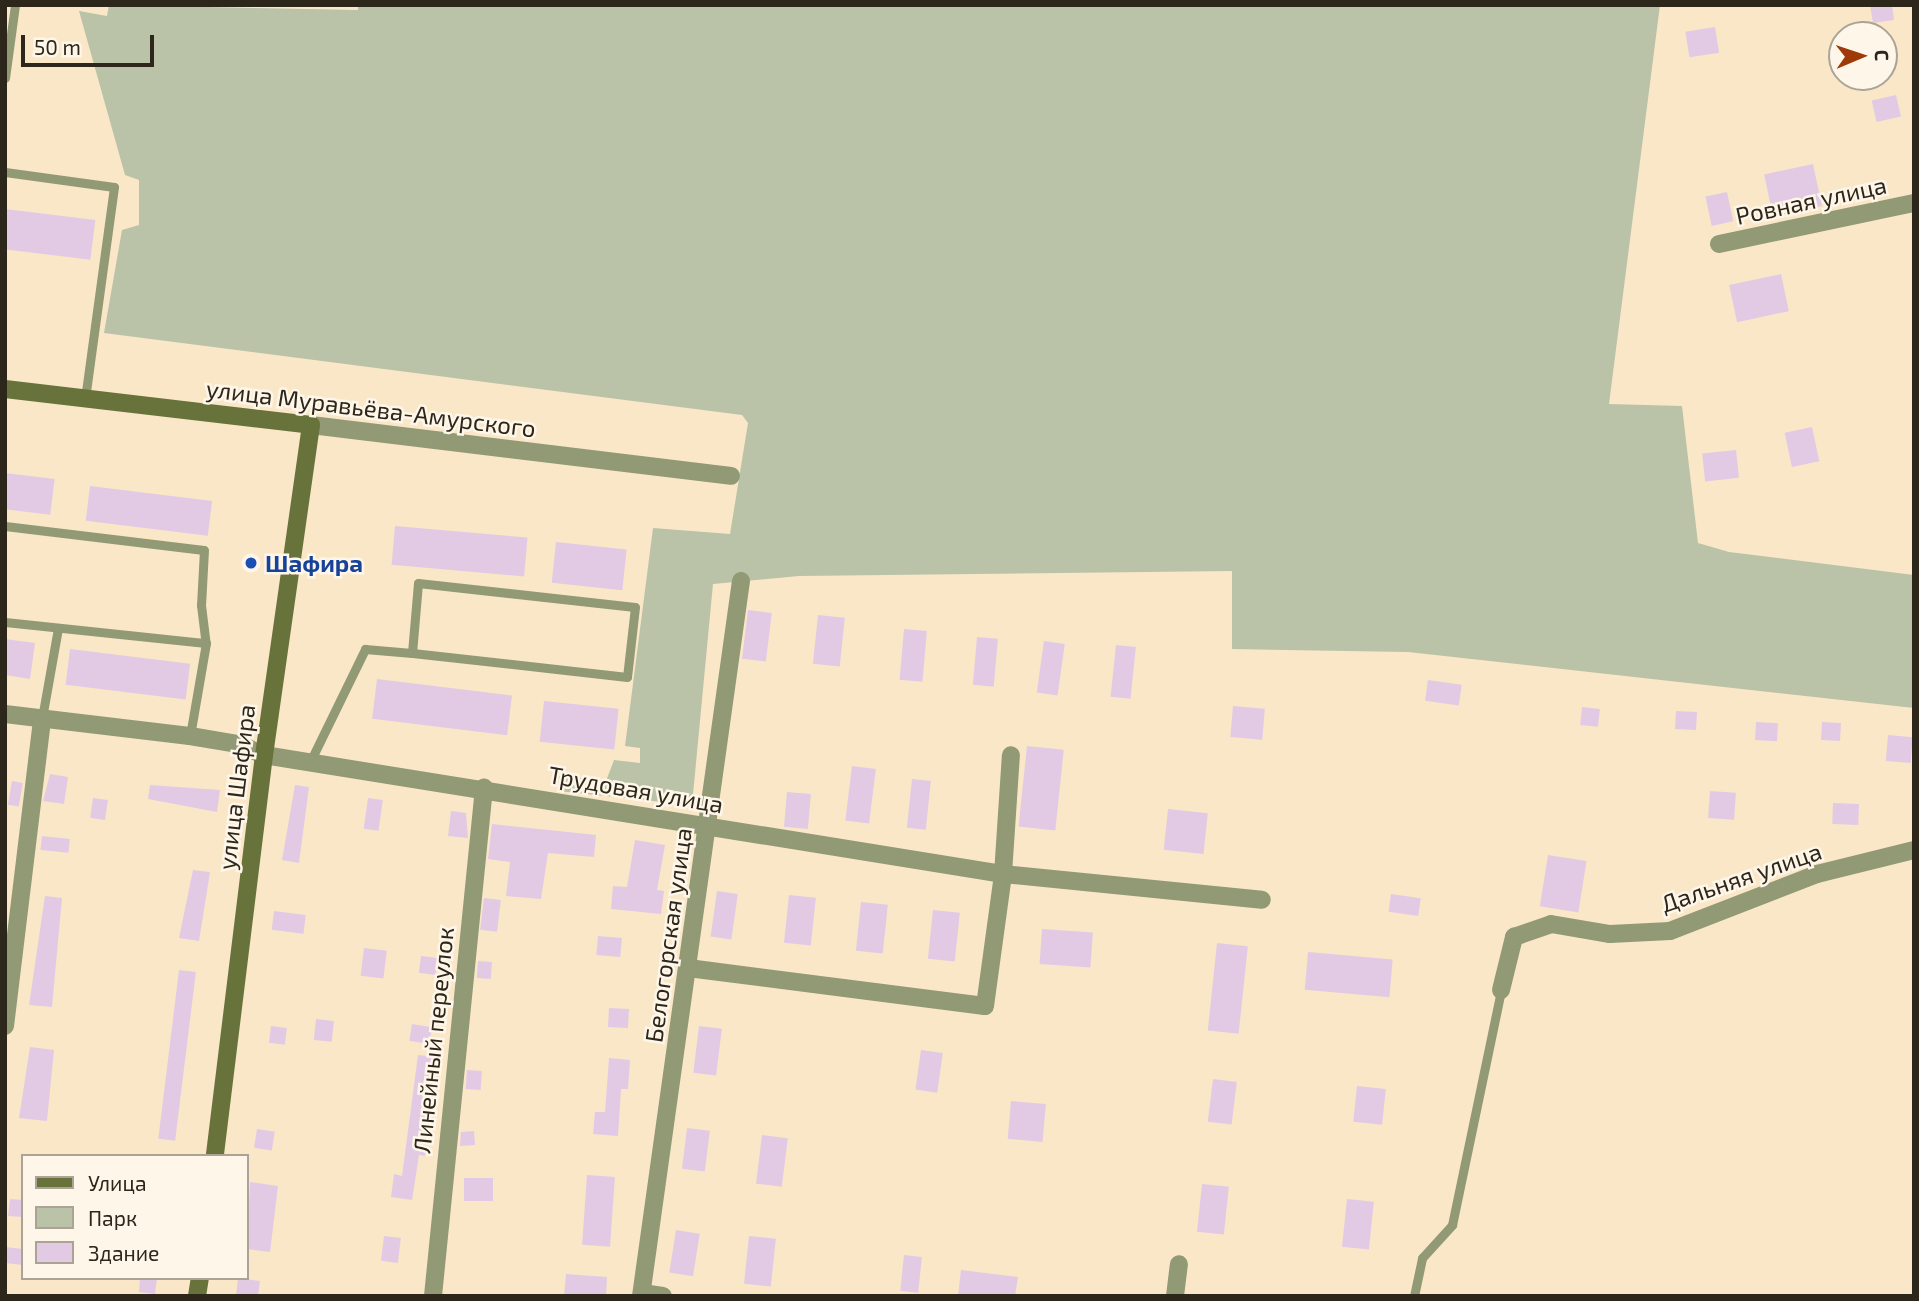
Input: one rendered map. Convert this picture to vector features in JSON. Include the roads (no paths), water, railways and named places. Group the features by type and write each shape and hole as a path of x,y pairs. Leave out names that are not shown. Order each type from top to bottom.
{"street":[{"name":"Ровная улица","path":"1718,244 1914,203"},
{"name":"улица Муравьёва-Амурского","path":"5,389 731,476"},
{"name":"улица Шафира","path":"215,1154 264,755 311,425"},
{"name":"Белогорская улица","path":"642,1294 741,581"},
{"name":"Трудовая улица","path":"5,714 190,736 238,744 264,755 484,788 1003,874 1262,900"},
{"path":"5,1026 42,718"},
{"path":"688,968 985,1006 1003,874 1011,755"},
{"name":"Линейный переулок","path":"433,1296 484,788"},
{"name":"Дальняя улица","path":"1501,990 1514,937 1552,924 1610,934 1670,932 1817,873 1914,850"},
{"path":"1175,1296 1179,1264"},
{"path":"642,1294 663,1296"}],"lane":[{"path":"5,78 15,5"},
{"path":"5,172 114,187 85,399"},
{"path":"5,526 204,550 206,643 190,736"},
{"path":"310,762 365,649 627,677 635,607 418,583 412,653"},
{"path":"5,622 206,643"},
{"path":"42,718 58,628"},
{"path":"1414,1296 1422,1258 1452,1225 1501,990"}],"place":[{"name":"Шафира","path":"251,563"}]}
